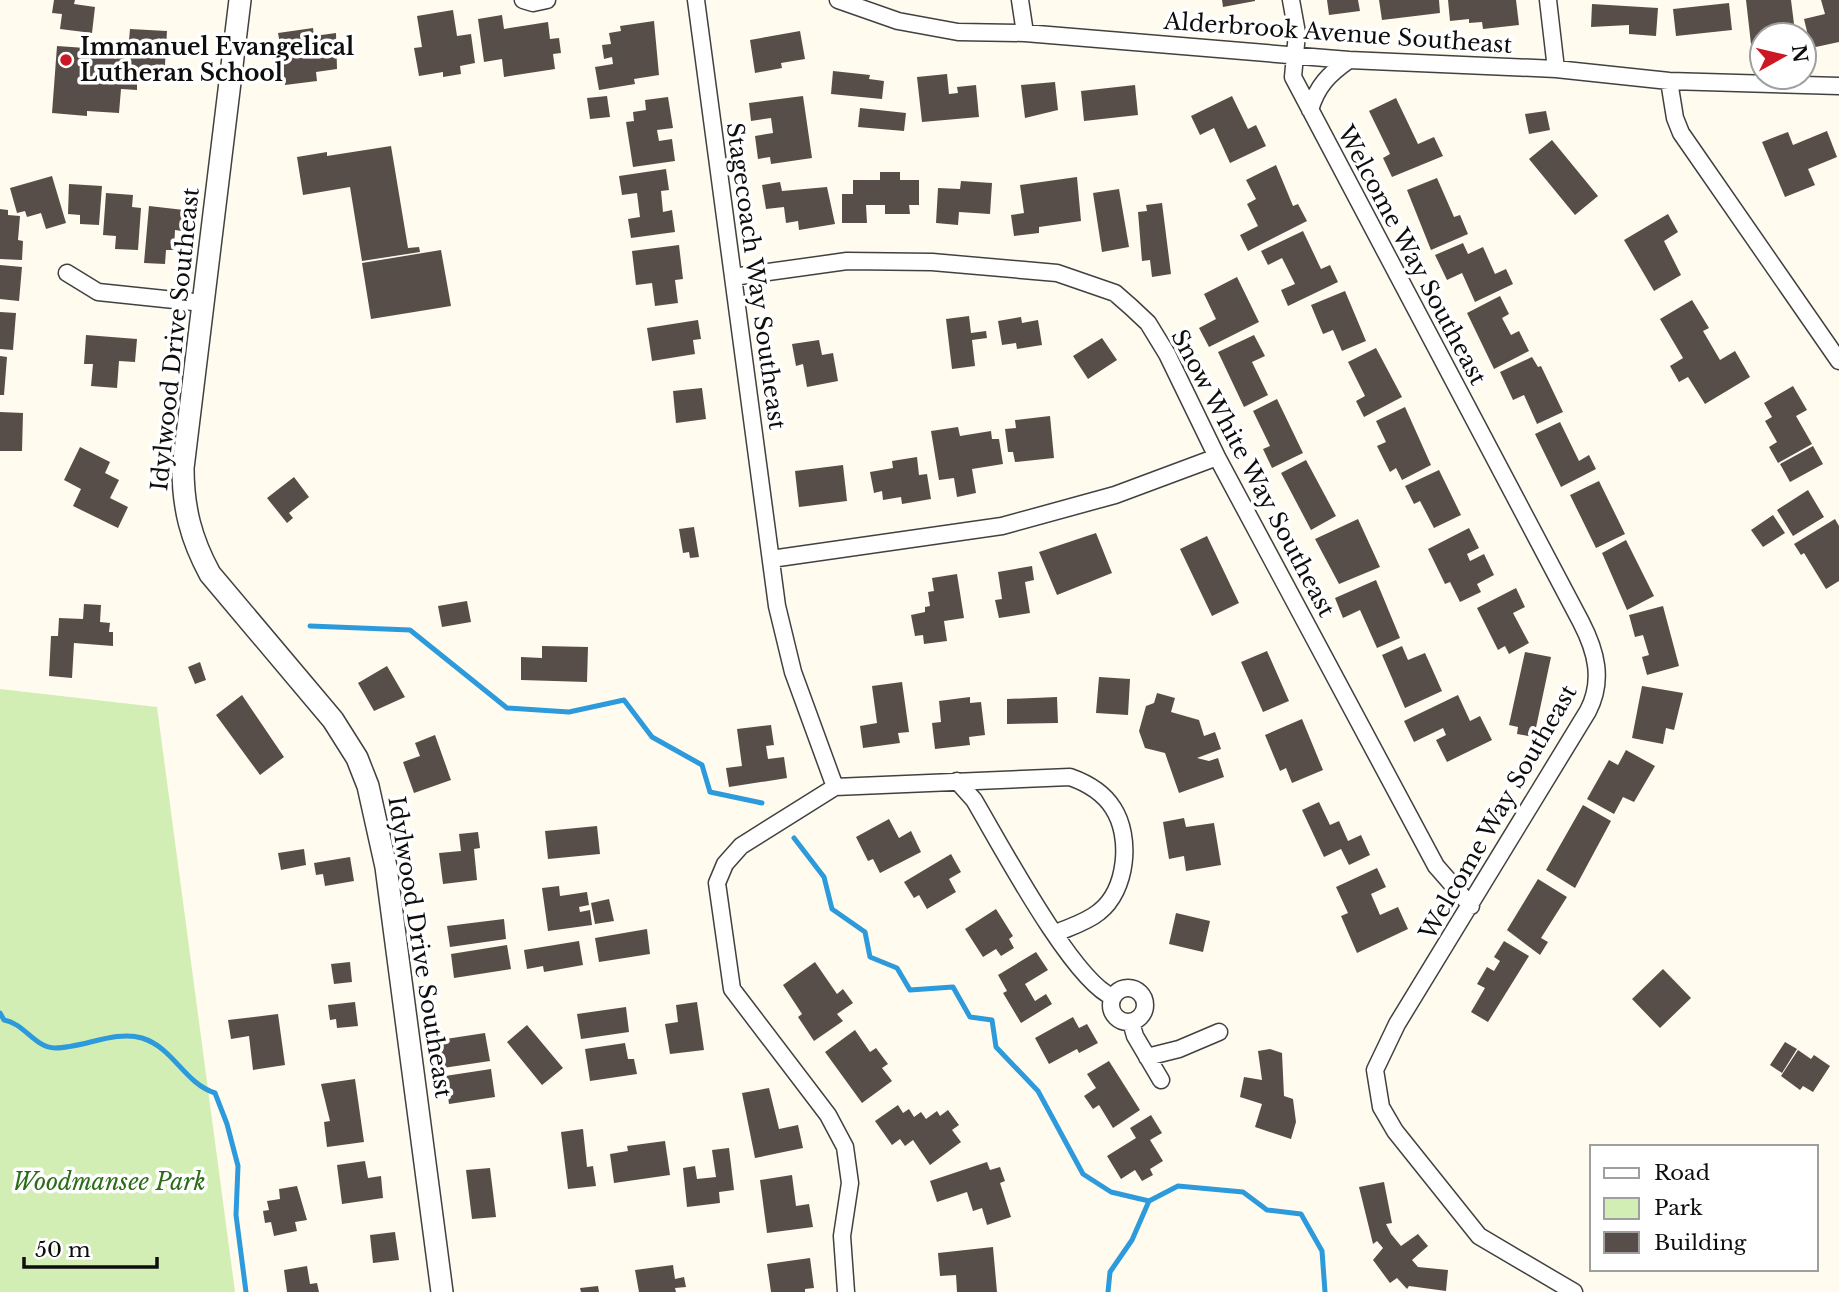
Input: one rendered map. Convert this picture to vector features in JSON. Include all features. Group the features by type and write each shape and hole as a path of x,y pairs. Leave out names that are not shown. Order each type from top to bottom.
{"street":[{"name":"Idylwood Drive Southeast","path":"240,0 183,468 186,516 198,551 210,574 333,720 357,758 368,786 386,867 442,1292"},
{"path":"523,0 533,3 547,0"},
{"name":"Stagecoach Way Southeast","path":"696,0 771,559 786,650 835,787"},
{"name":"Alderbrook Avenue Southeast","path":"838,0 927,27 958,32 1025,33 1349,60 1556,69 1669,81 1839,86"},
{"path":"1020,0 1025,33"},
{"name":"Welcome Way Southeast","path":"1291,0 1297,33 1293,77 1581,621 1597,660 1595,697 1379,1058 1375,1070 1376,1089 1395,1131 1479,1236 1574,1292"},
{"path":"1548,0 1556,69"},
{"name":"Welcome Way Southeast","path":"1310,110 1324,79 1349,60"},
{"path":"1669,81 1675,118 1681,133 1839,360"},
{"name":"Snow White Way Southeast","path":"733,277 847,261 881,261 1057,273 1115,293 1148,323 1167,354 1217,457 1436,866 1471,906"},
{"path":"67,273 98,292 202,303"},
{"path":"771,559 1002,526 1127,492 1217,457"},
{"path":"846,1292 842,1244 850,1183 845,1147 828,1115 732,989 716,883 725,864 741,846 835,787 1070,776 1096,789 1112,806 1119,820 1124,850 1118,885 1101,911 1056,933"},
{"path":"957,781 974,800 1056,933 1099,992 1113,997"},
{"path":"1113,997 1126,988 1142,995 1144,1011 1131,1022"},
{"path":"1113,997 1113,1013 1120,1020 1131,1022"},
{"path":"1131,1022 1135,1036 1161,1080"},
{"path":"1147,1057 1179,1049 1219,1032"}],"green space":[{"name":"Woodmansee Park","path":"0,689 157,707 235,1292 0,1292"}],"building":[{"path":"54,0 75,0 74,4 95,7 92,33 60,29 62,14 52,13"},
{"path":"1222,0 1255,0 1255,1 1223,7"},
{"path":"1327,0 1358,0 1360,11 1329,15"},
{"path":"1379,0 1439,0 1440,13 1382,20"},
{"path":"1448,0 1516,0 1519,25 1483,29 1482,22 1469,23 1469,19 1450,21"},
{"path":"1746,0 1791,0 1794,21 1748,21"},
{"path":"1821,0 1839,0 1839,42 1818,46 1818,21 1804,19 1825,14"},
{"path":"1729,3 1732,30 1676,36 1673,9"},
{"path":"1592,4 1658,8 1656,36 1629,34 1629,25 1591,27"},
{"path":"453,10 457,36 471,34 475,63 460,66 461,74 443,77 443,72 419,76 414,48 422,47 417,16"},
{"path":"502,15 504,29 548,22 550,39 559,38 561,53 553,54 555,69 504,77 502,59 484,62 478,19"},
{"path":"654,21 659,75 634,79 635,84 599,90 595,67 613,64 612,57 604,59 602,45 611,44 609,33 621,31 620,26"},
{"path":"313,28 314,36 336,33 337,69 316,72 317,81 285,85 283,74 275,76 271,46 280,44 278,33"},
{"path":"130,29 167,31 164,81 137,79 137,90 121,89 119,113 87,111 87,116 52,113 57,46 128,51"},
{"path":"800,31 805,59 781,63 782,68 755,73 750,40"},
{"path":"833,71 870,75 869,79 884,81 882,99 831,94"},
{"path":"947,74 949,94 958,93 957,87 976,85 979,117 922,122 917,77"},
{"path":"1055,82 1058,110 1025,118 1021,85"},
{"path":"1135,85 1138,115 1084,121 1081,91"},
{"path":"607,96 610,117 590,119 587,98"},
{"path":"803,96 812,158 771,164 770,157 758,159 755,136 773,133 771,118 751,121 749,103"},
{"path":"1232,96 1248,129 1256,125 1266,146 1230,163 1214,128 1200,135 1191,116"},
{"path":"668,97 673,128 657,130 659,141 672,139 675,161 633,167 626,122 634,121 633,112 646,110 645,100"},
{"path":"1396,98 1418,144 1434,137 1443,156 1392,177 1383,158 1390,154 1369,111"},
{"path":"860,108 906,113 904,131 858,127"},
{"path":"1546,111 1550,130 1529,134 1525,114"},
{"path":"1827,131 1837,157 1808,169 1815,185 1785,197 1762,142 1788,132 1793,145"},
{"path":"1552,140 1598,196 1575,215 1529,159"},
{"path":"391,146 408,248 419,247 420,252 362,261 350,187 303,195 297,157 327,152 327,156"},
{"path":"1276,165 1293,206 1298,204 1307,221 1248,251 1240,235 1258,226 1247,204 1256,199 1246,180"},
{"path":"666,169 669,190 661,191 663,212 672,210 675,232 631,238 628,219 640,217 637,193 622,195 619,176"},
{"path":"880,172 900,172 900,180 919,180 919,205 909,205 910,214 885,214 885,205 866,205 867,223 842,223 842,194 853,194 853,180 880,180"},
{"path":"52,176 66,223 46,229 41,213 27,217 25,211 17,213 10,188"},
{"path":"1077,177 1081,221 1039,227 1039,233 1014,236 1011,215 1024,213 1020,185"},
{"path":"1437,178 1454,217 1460,215 1468,234 1431,250 1407,190"},
{"path":"961,181 992,183 990,214 959,212 958,225 936,223 938,188 960,189"},
{"path":"780,182 782,191 827,187 835,224 799,230 798,221 786,223 784,207 766,209 762,185"},
{"path":"69,184 102,186 99,225 80,224 80,215 68,214"},
{"path":"1119,189 1129,247 1102,252 1093,193"},
{"path":"106,193 133,195 132,207 141,208 138,250 115,249 116,236 103,235"},
{"path":"1162,203 1171,274 1152,277 1150,260 1142,261 1138,212 1147,211 1146,205"},
{"path":"149,206 184,210 182,231 175,230 174,250 166,250 165,264 144,263"},
{"path":"0,209 8,210 8,215 20,216 18,240 23,241 22,260 0,259"},
{"path":"1668,214 1678,232 1664,241 1681,275 1654,291 1624,240"},
{"path":"1303,231 1321,269 1330,265 1338,282 1288,306 1281,290 1295,284 1282,258 1268,265 1261,251"},
{"path":"1463,243 1468,254 1483,247 1495,274 1506,269 1513,284 1475,302 1462,273 1447,280 1435,255"},
{"path":"679,245 683,279 675,280 678,303 655,306 652,283 636,285 632,251"},
{"path":"441,250 451,306 371,319 362,263"},
{"path":"0,265 22,267 19,301 0,299"},
{"path":"1237,277 1259,322 1209,347 1199,328 1216,319 1204,294"},
{"path":"1345,291 1366,341 1342,351 1333,330 1323,334 1311,305"},
{"path":"1500,296 1509,314 1502,318 1511,335 1519,331 1529,351 1494,369 1467,313"},
{"path":"1692,300 1709,328 1703,331 1720,360 1735,351 1750,377 1705,404 1688,377 1679,382 1670,366 1683,358 1660,319"},
{"path":"0,312 16,313 13,350 0,349"},
{"path":"969,316 971,333 986,331 987,338 972,340 975,366 952,369 946,319"},
{"path":"1021,317 1022,323 1038,320 1042,345 1017,349 1016,343 1002,345 998,321"},
{"path":"698,320 701,339 693,340 695,354 652,361 647,328"},
{"path":"86,335 137,339 135,362 119,361 117,388 91,386 93,364 84,364"},
{"path":"1254,335 1265,356 1252,362 1268,395 1244,407 1218,352"},
{"path":"1102,338 1117,360 1088,379 1073,356"},
{"path":"819,340 822,355 833,353 838,381 807,387 803,364 796,366 792,344"},
{"path":"1376,348 1402,397 1364,417 1356,401 1365,396 1348,362"},
{"path":"0,356 7,357 4,395 0,395"},
{"path":"1532,357 1538,367 1541,366 1563,412 1537,424 1524,395 1513,400 1500,372"},
{"path":"1793,386 1807,410 1796,416 1812,444 1778,463 1769,447 1777,442 1765,421 1772,417 1764,403"},
{"path":"702,388 706,419 676,423 673,391"},
{"path":"1277,399 1303,453 1272,468 1263,449 1270,446 1253,411"},
{"path":"1405,407 1431,465 1402,480 1396,468 1390,472 1377,446 1386,442 1376,421"},
{"path":"0,412 23,413 22,451 0,451"},
{"path":"1050,416 1054,458 1015,462 1013,452 1008,452 1005,429 1016,428 1015,420"},
{"path":"1560,422 1579,461 1589,455 1596,469 1561,487 1535,434"},
{"path":"958,427 960,436 991,431 992,439 999,439 1003,464 972,469 976,493 957,497 954,478 939,480 931,431"},
{"path":"1813,446 1823,464 1790,482 1780,464"},
{"path":"80,447 110,462 105,473 119,480 110,498 128,507 118,528 73,506 81,489 64,480"},
{"path":"917,457 919,475 927,474 931,499 902,504 901,497 883,500 882,491 874,493 870,472 893,468 892,461"},
{"path":"1306,460 1336,516 1311,530 1281,473"},
{"path":"843,465 847,501 799,507 795,471"},
{"path":"1439,470 1461,515 1434,528 1420,501 1414,504 1405,486"},
{"path":"294,477 309,497 289,513 293,518 287,523 267,498"},
{"path":"1599,481 1625,534 1596,548 1570,495"},
{"path":"1808,490 1824,517 1793,536 1777,510"},
{"path":"1773,515 1785,533 1763,547 1751,530"},
{"path":"1358,519 1380,567 1339,584 1315,539"},
{"path":"1835,519 1839,526 1839,581 1826,589 1804,553 1801,555 1794,544"},
{"path":"694,527 699,557 690,558 689,552 683,553 679,529"},
{"path":"1469,528 1479,548 1467,554 1470,561 1484,554 1494,575 1477,584 1481,592 1460,602 1450,582 1445,584 1428,549"},
{"path":"1096,533 1112,573 1057,595 1039,552"},
{"path":"1207,536 1239,603 1212,616 1180,549"},
{"path":"1626,540 1654,596 1627,610 1602,553"},
{"path":"1032,566 1034,580 1025,582 1030,613 999,618 995,600 1002,599 998,572"},
{"path":"957,574 964,618 944,621 947,641 924,644 923,635 915,636 911,615 925,612 925,607 930,606 928,592 934,591 932,578"},
{"path":"1376,580 1400,638 1377,648 1360,610 1343,618 1335,598"},
{"path":"1516,588 1525,607 1513,613 1529,643 1509,654 1505,646 1498,650 1477,608"},
{"path":"467,601 471,622 442,627 438,606"},
{"path":"84,604 101,605 100,622 110,623 109,632 113,632 113,646 74,643 72,678 49,676 51,636 58,636 59,618 83,619"},
{"path":"1663,606 1679,666 1647,675 1642,657 1649,655 1643,635 1635,637 1629,615"},
{"path":"542,646 588,647 587,682 521,680 521,657 542,658"},
{"path":"1402,646 1408,660 1425,653 1442,691 1405,708 1382,655"},
{"path":"1267,651 1289,701 1263,712 1241,662"},
{"path":"1525,652 1551,657 1534,737 1517,734 1518,727 1509,725"},
{"path":"200,662 206,680 195,684 188,667"},
{"path":"387,666 405,697 374,711 358,683"},
{"path":"1099,677 1130,679 1128,715 1096,713"},
{"path":"902,682 909,732 898,733 900,743 863,748 860,726 877,723 872,686"},
{"path":"1642,686 1683,693 1674,730 1666,728 1663,744 1632,738"},
{"path":"1157,693 1175,698 1171,712 1199,720 1204,736 1215,732 1221,749 1197,758 1209,761 1218,758 1224,777 1179,793 1165,753 1145,748 1139,731 1146,706 1154,703"},
{"path":"242,695 284,757 260,775 216,715"},
{"path":"1458,695 1470,721 1480,716 1492,740 1447,762 1436,740 1446,735 1443,728 1414,742 1404,721"},
{"path":"970,697 970,703 981,702 985,735 969,737 970,745 935,749 932,723 941,722 939,701"},
{"path":"1057,697 1058,723 1007,724 1007,699"},
{"path":"1302,719 1323,770 1292,783 1286,768 1280,771 1265,735"},
{"path":"771,725 774,745 766,746 768,759 784,757 787,778 729,787 726,768 742,766 737,729"},
{"path":"435,735 451,780 414,793 403,762 420,756 415,743"},
{"path":"1626,750 1655,766 1634,802 1623,797 1614,814 1587,799 1609,760 1618,765"},
{"path":"1319,802 1330,825 1339,821 1348,841 1361,835 1370,855 1349,865 1341,849 1324,857 1302,810"},
{"path":"1583,805 1611,821 1575,888 1546,870"},
{"path":"1184,818 1186,827 1214,823 1221,865 1186,871 1184,856 1169,859 1163,822"},
{"path":"889,819 899,838 911,831 921,852 880,873 873,859 868,861 856,837"},
{"path":"597,826 600,854 548,859 545,831"},
{"path":"478,832 480,848 474,849 477,880 443,884 439,853 461,851 459,834"},
{"path":"304,849 306,865 281,870 278,853"},
{"path":"951,854 961,872 949,879 956,892 927,909 919,895 914,898 904,882"},
{"path":"350,857 354,881 325,886 323,874 316,875 314,863"},
{"path":"1377,868 1386,887 1371,894 1380,915 1398,907 1408,929 1357,953 1341,916 1348,913 1336,887"},
{"path":"1538,879 1567,897 1541,938 1548,942 1540,955 1507,930"},
{"path":"559,886 560,896 587,892 589,905 579,907 580,912 590,910 592,925 548,931 542,888"},
{"path":"609,899 614,921 595,924 591,903"},
{"path":"996,909 1013,936 1009,939 1014,948 1001,956 996,949 983,957 965,929"},
{"path":"1176,913 1210,921 1203,952 1169,944"},
{"path":"504,919 506,939 450,947 447,926"},
{"path":"647,929 650,954 599,962 595,938"},
{"path":"579,941 583,965 544,972 543,966 527,969 524,950"},
{"path":"1504,941 1529,956 1488,1022 1471,1012 1485,988 1477,984 1487,967 1494,971 1500,961 1494,957"},
{"path":"507,945 511,969 454,978 451,954"},
{"path":"1036,952 1048,970 1025,984 1035,1001 1046,994 1052,1004 1021,1023 1003,993 1007,991 998,975"},
{"path":"350,962 352,982 334,984 331,964"},
{"path":"815,962 837,994 843,989 853,1003 837,1014 843,1021 814,1041 798,1017 802,1014 783,985"},
{"path":"1663,969 1691,998 1660,1028 1632,999"},
{"path":"355,1002 358,1026 337,1028 336,1019 330,1020 328,1005"},
{"path":"697,1002 704,1050 670,1054 665,1024 678,1022 676,1005"},
{"path":"626,1007 629,1032 581,1039 577,1014"},
{"path":"278,1014 285,1065 253,1070 249,1036 231,1039 228,1020"},
{"path":"1073,1017 1079,1028 1087,1024 1098,1043 1079,1053 1077,1049 1049,1064 1035,1038"},
{"path":"527,1025 563,1068 542,1085 507,1042"},
{"path":"855,1030 870,1052 876,1048 888,1064 882,1068 892,1081 862,1103 825,1052"},
{"path":"485,1033 490,1061 443,1068 439,1040"},
{"path":"1785,1042 1797,1049 1782,1073 1770,1065"},
{"path":"625,1043 628,1059 634,1059 637,1074 590,1081 585,1049"},
{"path":"1270,1049 1282,1053 1284,1096 1293,1099 1296,1122 1291,1139 1255,1127 1262,1104 1240,1097 1244,1077 1262,1080 1258,1051"},
{"path":"1798,1050 1811,1059 1814,1055 1830,1066 1813,1092 1803,1086 1800,1090 1781,1076"},
{"path":"1109,1061 1140,1110 1113,1128 1099,1105 1093,1109 1084,1096 1096,1088 1087,1074"},
{"path":"491,1069 495,1097 449,1104 445,1076"},
{"path":"355,1079 364,1142 327,1147 324,1122 330,1121 321,1084"},
{"path":"769,1088 779,1129 798,1125 803,1148 755,1158 742,1093"},
{"path":"898,1105 903,1113 909,1109 914,1117 921,1112 926,1119 937,1111 940,1116 948,1110 959,1125 952,1130 961,1142 930,1165 913,1140 905,1146 900,1139 892,1145 875,1121"},
{"path":"1151,1115 1162,1133 1150,1140 1163,1161 1150,1169 1153,1175 1142,1181 1135,1170 1121,1179 1107,1156 1136,1138 1130,1128"},
{"path":"583,1129 587,1167 593,1166 596,1186 568,1189 561,1132"},
{"path":"665,1141 670,1175 614,1183 610,1154 628,1151 627,1146"},
{"path":"729,1148 734,1190 719,1192 720,1203 687,1207 683,1168 695,1166 697,1179 716,1177 712,1150"},
{"path":"365,1161 368,1178 381,1176 383,1198 342,1204 337,1165"},
{"path":"987,1162 990,1170 1000,1167 1005,1181 1000,1183 1011,1217 987,1225 982,1208 973,1211 967,1192 937,1202 930,1181"},
{"path":"490,1168 496,1217 472,1219 466,1170"},
{"path":"792,1175 796,1206 809,1204 813,1227 767,1233 760,1180"},
{"path":"1384,1182 1392,1223 1386,1224 1391,1234 1401,1246 1418,1234 1428,1246 1412,1260 1418,1267 1448,1270 1446,1291 1409,1286 1407,1289 1397,1278 1390,1283 1373,1260 1383,1248 1377,1241 1373,1244 1359,1187"},
{"path":"297,1186 307,1220 295,1222 297,1231 274,1236 271,1222 265,1223 263,1211 269,1210 267,1201 280,1199 279,1189"},
{"path":"395,1232 399,1260 373,1263 370,1235"},
{"path":"993,1247 997,1292 957,1292 956,1275 940,1276 938,1253"},
{"path":"810,1258 814,1288 805,1289 805,1292 771,1292 767,1264"},
{"path":"673,1265 675,1279 684,1277 686,1287 675,1288 676,1292 639,1292 635,1270"},
{"path":"307,1266 310,1284 317,1283 319,1292 287,1292 284,1270"},
{"path":"598,1286 599,1292 581,1292 580,1288"}],"waterway":[{"path":"310,626 410,630 507,708 569,712 624,700 652,737 702,765 710,792 762,803"},
{"path":"794,838 824,877 832,909 865,932 870,957 897,968 910,990 953,987 970,1017 992,1020 996,1047 1038,1091 1083,1174 1111,1192 1149,1201"},
{"path":"0,1013 4,1020 18,1026 48,1047 66,1047 121,1036 142,1038 163,1049 195,1082 215,1093 227,1124 238,1166 236,1215 246,1292"},
{"path":"1108,1292 1110,1272 1132,1240 1149,1201 1178,1186 1243,1192 1267,1210 1301,1214 1322,1251 1325,1292"}],"place":[{"name":"Immanuel Evangelical Lutheran School","path":"66,60"}]}
